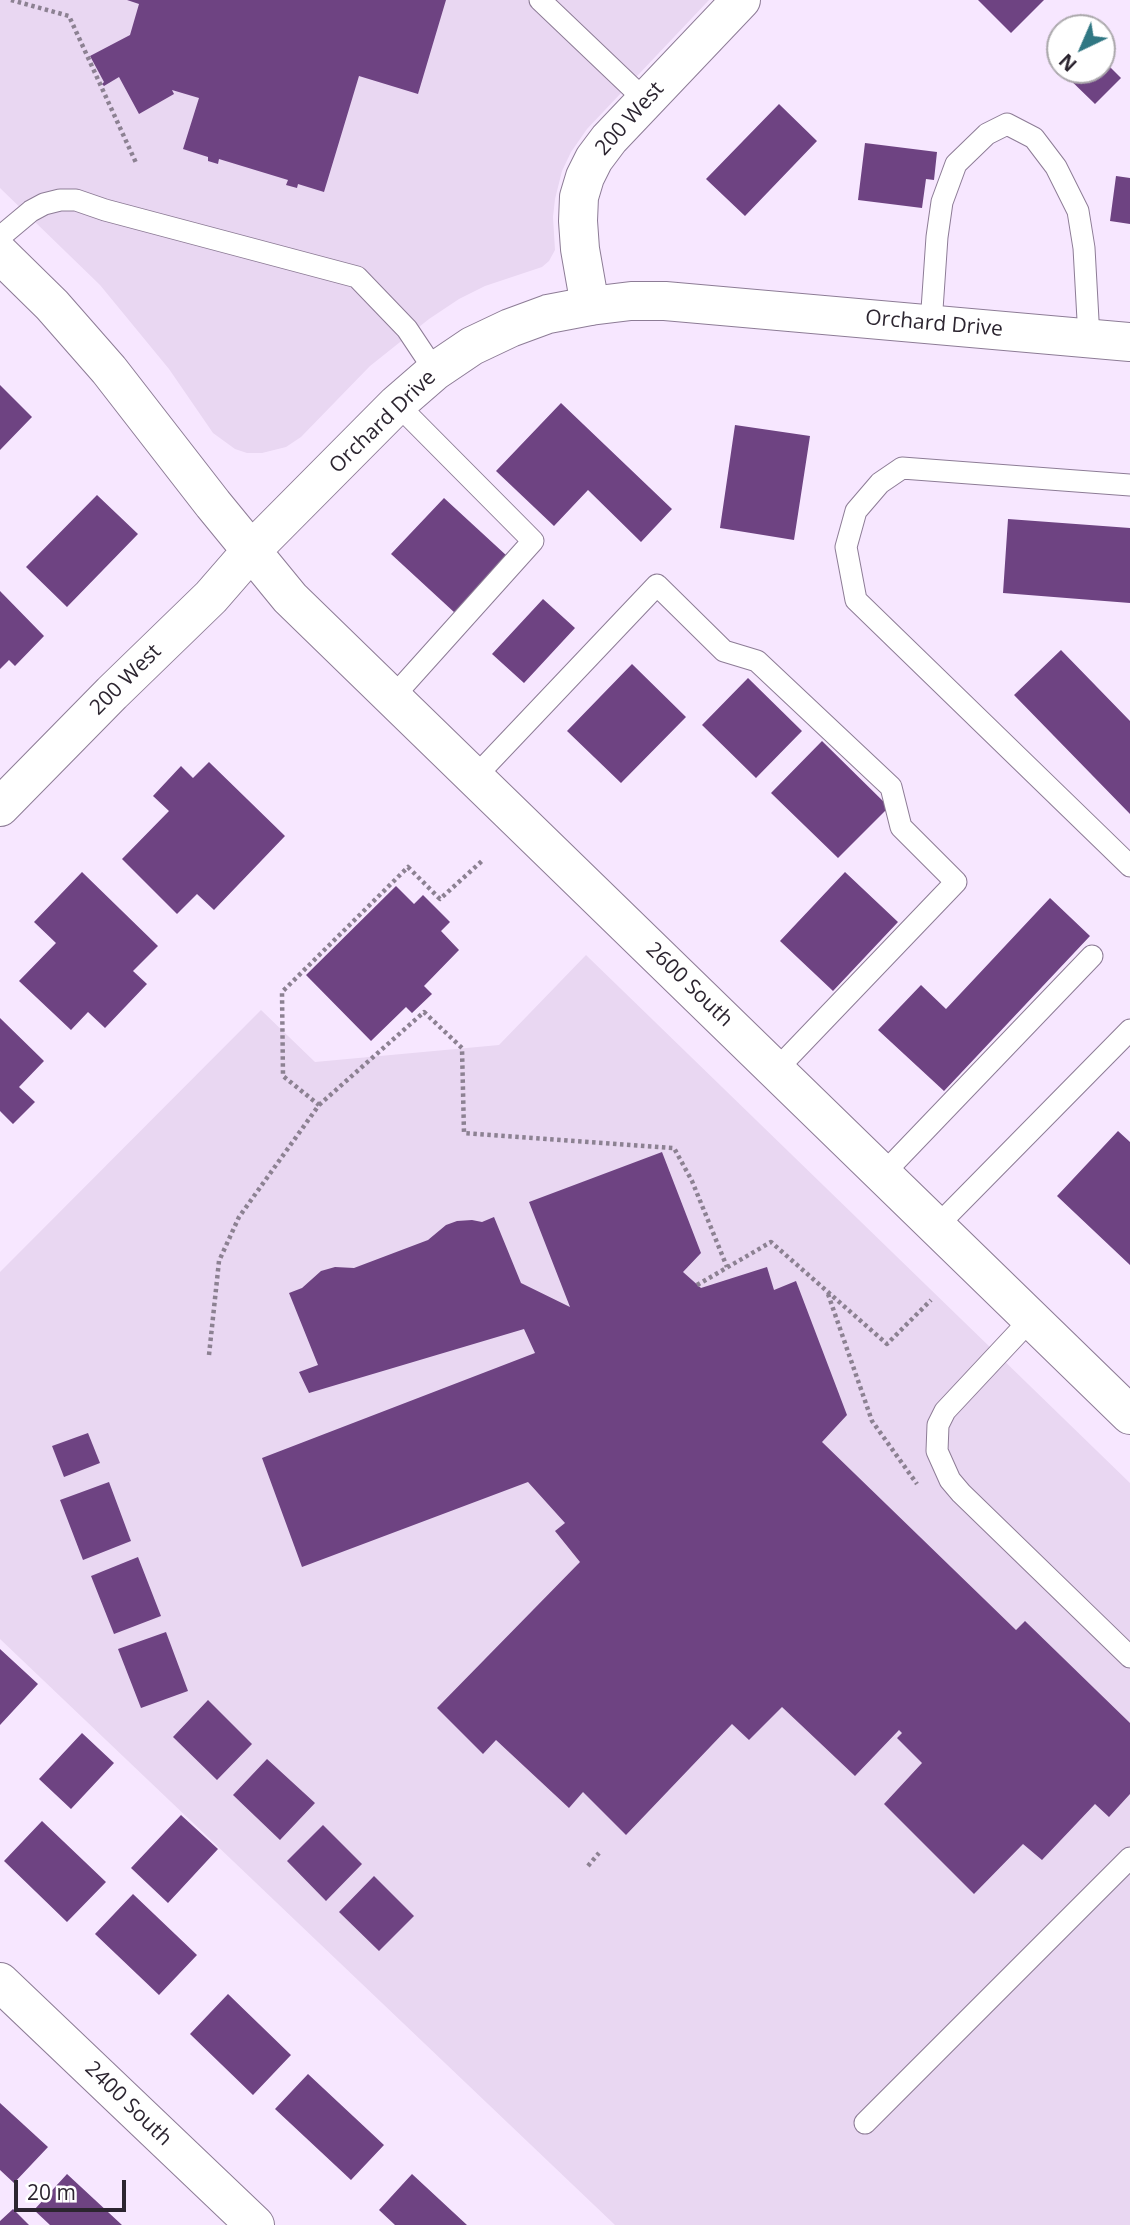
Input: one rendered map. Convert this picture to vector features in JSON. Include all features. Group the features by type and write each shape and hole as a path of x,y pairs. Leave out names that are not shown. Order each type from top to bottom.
{"main road":[{"name":"200 West","path":"590,306 578,221 579,197 585,177 609,139 741,0"},
{"path":"0,254 52,305 109,369 251,551"},
{"name":"Orchard Drive","path":"251,551 397,404 435,371 472,346 548,314 631,301 665,301 1130,342"},
{"name":"200 West","path":"0,807 211,597 251,551"},
{"name":"2600 South","path":"251,551 290,598 1130,1415"},
{"name":"2400 South","path":"0,1982 255,2225"}],"lane":[{"path":"540,0 646,101"},
{"path":"931,324 942,202 956,164 987,134 1007,124 1034,138 1056,167 1078,211 1084,248 1088,338"},
{"path":"0,237 31,211 44,204 76,200 118,214 357,277 407,329 435,371"},
{"path":"392,698 533,541 397,404"},
{"path":"1130,485 902,468 880,483 856,511 846,547 856,600 1130,866"},
{"path":"474,778 657,585 723,652 757,661 891,787 901,827 956,883 776,1070"},
{"path":"883,1174 1092,956"},
{"path":"936,1227 1126,1041"},
{"path":"1031,1319 945,1411 938,1425 937,1451 950,1480 961,1493 1130,1657"},
{"path":"865,2123 1130,1858"}],"path":[{"path":"11,0 69,16 137,165"},
{"path":"319,1105 283,1076 282,992 408,867 440,898 483,860"},
{"path":"209,1355 219,1261 239,1217 319,1105 424,1012 462,1048 464,1133 674,1148 692,1181 727,1267"},
{"path":"697,1285 771,1242 887,1344 931,1300"},
{"path":"828,1294 872,1421 918,1486"},
{"path":"587,1866 599,1853"}],"shaded area":[{"path":"0,0 709,0 587,129 571,152 562,171 555,199 555,250 549,261 542,267 485,286 459,299 370,366 301,437 286,447 262,453 247,453 235,449 213,433 169,369 100,285 0,188"},
{"path":"586,955 1130,1483 1130,2225 615,2225 0,1639 0,1272 261,1010 315,1062 499,1045"}],"building":[{"path":"127,0 446,0 418,94 359,76 324,192 298,184 297,188 286,185 288,180 219,159 218,164 208,161 208,157 183,149 199,98 172,90 174,94 139,114 119,77 104,86 90,56 130,35 139,4"},
{"path":"978,0 1044,0 1011,33"},
{"path":"1074,84 1115,84 1095,104"},
{"path":"779,104 817,141 745,216 706,179"},
{"path":"865,143 937,152 934,180 926,179 922,208 858,200"},
{"path":"1116,176 1130,178 1130,224 1110,221"},
{"path":"0,385 32,417 0,450"},
{"path":"561,403 672,509 641,542 588,490 554,526 496,471"},
{"path":"735,425 810,436 794,540 720,528"},
{"path":"97,495 138,534 67,607 26,567"},
{"path":"444,498 507,556 455,613 391,554"},
{"path":"1008,519 1130,528 1130,603 1003,593"},
{"path":"0,591 44,636 15,666 9,660 0,669"},
{"path":"543,599 575,628 524,683 492,654"},
{"path":"1061,650 1130,721 1130,814 1014,695"},
{"path":"632,664 686,717 621,783 567,731"},
{"path":"748,678 802,731 756,778 702,725"},
{"path":"822,741 889,807 838,858 771,793"},
{"path":"209,762 285,836 214,910 197,894 177,914 122,859 169,811 153,796 181,766 193,778"},
{"path":"82,872 158,946 133,971 147,984 105,1028 88,1012 71,1030 19,981 56,943 34,922"},
{"path":"845,872 898,922 833,991 780,941"},
{"path":"396,886 414,904 423,895 450,922 441,931 459,950 424,986 432,994 412,1013 406,1007 371,1041 306,975"},
{"path":"1050,898 1090,936 944,1091 878,1030 921,985 946,1009"},
{"path":"0,1018 44,1061 19,1087 35,1102 13,1124 0,1111"},
{"path":"1118,1131 1130,1142 1130,1265 1057,1196"},
{"path":"662,1152 701,1253 683,1272 701,1288 767,1267 774,1290 796,1281 847,1415 822,1442 1016,1630 1025,1621 1130,1723 1130,1794 1109,1817 1095,1804 1042,1860 1023,1844 974,1894 884,1804 922,1763 897,1738 902,1733 899,1730 855,1776 782,1707 749,1740 732,1724 626,1835 583,1792 569,1808 496,1740 483,1754 437,1708 580,1562 555,1531 565,1523 528,1482 302,1567 262,1458 535,1353 524,1329 309,1393 299,1372 318,1365 289,1293 302,1288 321,1271 335,1267 354,1268 428,1240 446,1225 457,1221 482,1222 494,1217 521,1283 570,1307 529,1202"},
{"path":"88,1433 100,1463 64,1477 52,1446"},
{"path":"109,1482 131,1541 83,1560 60,1500"},
{"path":"138,1557 161,1616 114,1634 91,1576"},
{"path":"166,1632 188,1691 141,1708 118,1649"},
{"path":"0,1649 38,1684 0,1725"},
{"path":"208,1700 252,1744 217,1780 173,1737"},
{"path":"82,1733 114,1763 71,1809 39,1779"},
{"path":"267,1759 315,1803 280,1840 233,1795"},
{"path":"181,1815 218,1849 168,1903 131,1868"},
{"path":"42,1821 106,1882 67,1922 4,1861"},
{"path":"323,1825 362,1864 326,1901 287,1861"},
{"path":"374,1876 414,1916 379,1951 339,1912"},
{"path":"133,1894 197,1955 159,1995 95,1934"},
{"path":"228,1994 291,2055 253,2095 190,2034"},
{"path":"308,2074 384,2145 351,2180 275,2109"},
{"path":"0,2103 48,2147 14,2183 0,2170"},
{"path":"67,2174 122,2225 50,2225 34,2210"},
{"path":"412,2174 467,2225 395,2225 379,2210"},
{"path":"13,2209 29,2225 0,2225 0,2221"}]}
